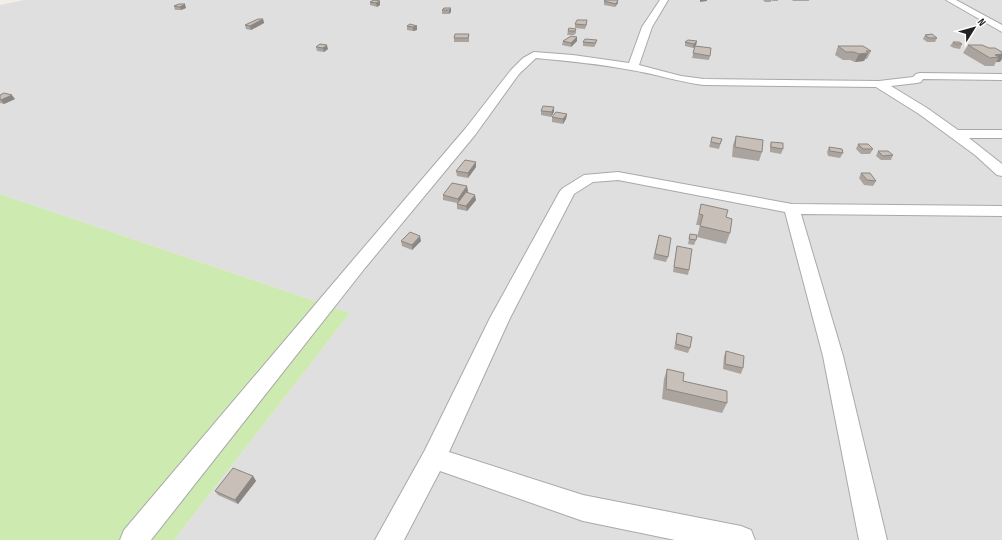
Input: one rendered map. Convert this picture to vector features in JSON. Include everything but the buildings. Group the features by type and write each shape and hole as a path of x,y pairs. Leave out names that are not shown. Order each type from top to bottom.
{"street":[{"path":"633,67 647,27 664,0"},
{"path":"950,0 1002,29"},
{"path":"134,540 358,264 470,132 515,72 534,55 574,58 633,67 704,82 878,84 917,80 920,76 1002,77"},
{"path":"878,84 923,111 980,152 1002,172"},
{"path":"955,134 1002,134"},
{"path":"390,540 434,458 500,318 568,191 589,178 618,176 792,209 1002,210"},
{"path":"792,209 833,356 873,540"},
{"path":"434,458 583,508 741,540"}],"shaded area":[{"path":"24,0 1002,0 1002,540 174,540 350,313 0,194 0,5"}],"green space":[{"path":"0,194 350,313 174,540 0,540"}]}
